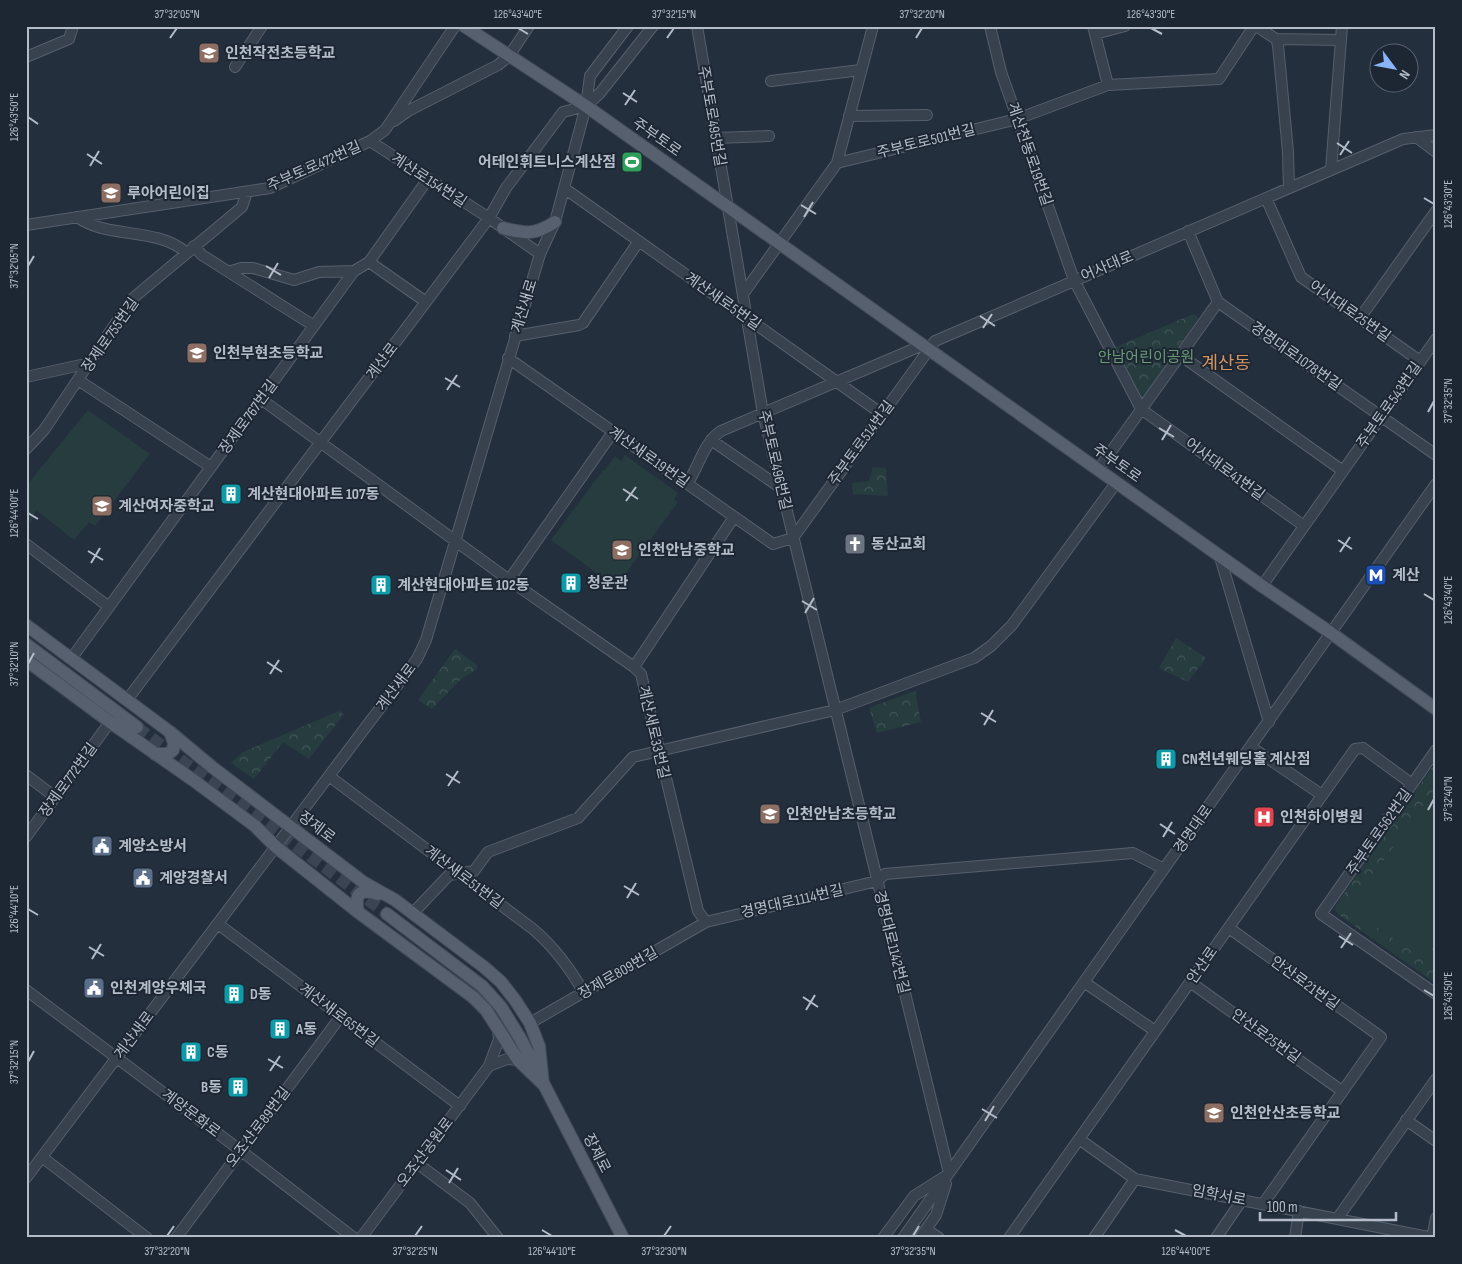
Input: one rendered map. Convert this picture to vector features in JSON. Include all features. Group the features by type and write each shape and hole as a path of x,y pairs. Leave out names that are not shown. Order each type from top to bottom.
{"main road":[{"name":"주부토로","path":"464,26 586,106 1436,709"},
{"path":"503,228 519,233 531,233 544,230 554,222"},
{"name":"장제로","path":"26,625 170,732 363,882 413,913 501,982 530,1024 539,1046 543,1084"},
{"path":"26,644 137,727"},
{"name":"장제로","path":"26,660 255,826 276,847 358,912 473,997 486,1010 518,1060 543,1084"},
{"path":"154,754 168,754 173,750 174,743 170,732"},
{"path":"358,912 356,904 358,897 367,890 394,900"},
{"name":"장제로","path":"387,914 482,986 501,1007 520,1038 619,1234"}],"street":[{"path":"26,57 70,39 73,26"},
{"path":"236,67 262,26"},
{"name":"주부토로472번길","path":"26,225 270,188 370,141 385,130 455,26"},
{"path":"389,125 408,111 498,65 509,56 529,26"},
{"path":"586,106 590,76 628,26"},
{"path":"586,106 600,93 653,26"},
{"name":"주부토로495번길","path":"697,26 728,207"},
{"name":"계산천동로19번길","path":"990,26 1001,72 1074,280"},
{"path":"1108,85 1094,30 1125,26"},
{"path":"1255,26 1276,39 1340,40"},
{"name":"주부토로501번길","path":"837,164 1017,119 1108,85 1219,79 1255,26"},
{"path":"1331,170 1342,26"},
{"path":"743,294 837,164 872,27"},
{"path":"1276,39 1288,152 1288,188"},
{"path":"771,81 861,70"},
{"name":"계산새로","path":"26,1178 417,659 426,640 540,254 554,222 586,106"},
{"name":"계산로","path":"127,700 489,218 506,188 563,112 586,106"},
{"path":"849,116 927,115"},
{"path":"716,138 769,136"},
{"name":"어사대로","path":"926,347 934,341 1403,139 1436,136"},
{"path":"1416,138 1436,152"},
{"name":"계산로154번길","path":"370,141 489,218 540,254"},
{"name":"장제로767번길","path":"71,659 354,272 368,262 428,179"},
{"name":"계산새로5번길","path":"564,188 882,414"},
{"name":"장제로755번길","path":"26,449 44,430 132,299 242,207 247,192"},
{"name":"어사대로25번길","path":"1266,198 1301,277 1420,361"},
{"name":"주부토로496번길","path":"728,207 763,413 835,710"},
{"path":"1360,318 1436,211"},
{"path":"77,217 85,222 108,230 143,234 164,239 202,255 314,326"},
{"path":"1098,470 1218,302 1188,231"},
{"path":"515,336 583,323 639,241"},
{"path":"368,262 426,302"},
{"path":"229,272 242,268 253,268 294,280 319,272 354,272"},
{"name":"어사대로41번길","path":"1074,280 1141,409 1304,526"},
{"name":"경명대로1078번길","path":"1218,302 1436,455"},
{"name":"주부토로543번길","path":"1262,586 1436,339"},
{"path":"687,484 695,473 704,449 722,431 836,382 926,347"},
{"name":"주부토로514번길","path":"793,538 882,414 926,347"},
{"path":"1180,355 1343,471"},
{"name":"계산새로19번길","path":"508,358 773,544 793,538"},
{"path":"26,377 90,363"},
{"path":"78,380 211,467"},
{"name":"계산새로33번길","path":"261,399 509,580 634,667 641,674 698,911 706,922"},
{"path":"509,580 613,432"},
{"path":"711,440 781,488"},
{"path":"413,913 450,875 474,871 488,852 578,818 633,757 835,710 974,658 1012,626 1116,483"},
{"name":"경명대로","path":"903,1238 1436,484"},
{"path":"634,667 734,517"},
{"path":"26,544 109,607"},
{"path":"1220,557 1268,722"},
{"name":"경명대로1142번길","path":"835,710 949,1173"},
{"name":"장제로772번길","path":"26,837 110,722"},
{"path":"1251,747 1322,796"},
{"name":"안산로","path":"1010,1238 1355,749 1362,748 1412,784"},
{"name":"주부토로562번길","path":"1435,754 1321,914 1436,994"},
{"path":"26,775 55,797"},
{"name":"계산새로51번길","path":"329,776 549,942 562,957 584,993"},
{"name":"경명대로1114번길","path":"706,922 877,881 885,874 1133,853 1164,869"},
{"name":"장제로809번길","path":"530,1024 706,922"},
{"name":"계산새로65번길","path":"218,924 460,1106"},
{"name":"안산로21번길","path":"1229,928 1380,1038 1342,1091"},
{"path":"1084,982 1156,1031"},
{"name":"안산로25번길","path":"1190,982 1342,1091"},
{"name":"계양문화로","path":"26,990 354,1238"},
{"name":"오조산로89번길","path":"176,1238 341,1016"},
{"name":"오조산공원로","path":"361,1238 489,1066 499,1039 497,1026"},
{"path":"489,1066 507,1059 518,1060"},
{"path":"1337,1219 1436,1078"},
{"path":"1263,1204 1342,1091"},
{"path":"1406,1120 1436,1141"},
{"path":"1079,1139 1135,1179 1094,1238"},
{"path":"42,1158 147,1238"},
{"path":"418,1163 470,1203 498,1238"},
{"name":"경명대로","path":"923,1233 936,1215 949,1173"},
{"name":"경명대로","path":"883,1238 914,1196 949,1173"},
{"name":"임학서로","path":"1135,1179 1432,1238 1436,1218"},
{"path":"1216,1238 1242,1200"},
{"path":"1295,1238 1299,1211"},
{"path":"923,1233 939,1238"}],"green space":[{"name":"안남어린이공원","path":"1193,314 1198,319 1142,399 1116,347"},
{"path":"88,410 150,454 95,526 89,522 74,540 36,510 31,523 26,520 26,486"},
{"path":"625,455 678,493 674,499 678,502 616,587 551,540 615,456 621,461"},
{"path":"873,467 886,468 888,496 853,494 852,483 869,481"},
{"path":"1176,638 1206,658 1188,682 1159,668"},
{"path":"455,649 477,665 477,669 459,681 432,709 418,700"},
{"path":"915,691 921,722 877,733 869,708"},
{"path":"339,711 344,714 309,759 283,742 254,779 231,763 243,752"},
{"path":"1436,762 1436,984 1339,915 1335,910 1336,905"},
{"path":"1433,791 1436,794 1436,944 1424,960 1350,908"}],"tunnel":[{"path":"137,727 387,914"}],"place":[{"name":"인천작전초등학교","path":"209,53"},
{"name":"어테인휘트니스계산점","path":"632,162"},
{"name":"루아어린이집","path":"111,193"},
{"name":"인천부현초등학교","path":"197,353"},
{"name":"계산현대아파트 107동","path":"231,494"},
{"name":"계산여자중학교","path":"102,506"},
{"name":"동산교회","path":"855,544"},
{"name":"인천안남중학교","path":"622,550"},
{"name":"계산","path":"1376,575"},
{"name":"청운관","path":"571,583"},
{"name":"계산현대아파트 102동","path":"381,585"},
{"name":"CN천년웨딩홀 계산점","path":"1166,759"},
{"name":"인천안남초등학교","path":"770,814"},
{"name":"인천하이병원","path":"1264,817"},
{"name":"계양소방서","path":"102,846"},
{"name":"계양경찰서","path":"143,878"},
{"name":"인천계양우체국","path":"94,988"},
{"name":"D동","path":"234,994"},
{"name":"A동","path":"280,1029"},
{"name":"C동","path":"191,1052"},
{"name":"B동","path":"238,1087"},
{"name":"인천안산초등학교","path":"1214,1113"}],"district":[{"name":"계산동","path":"1226,363"}]}
